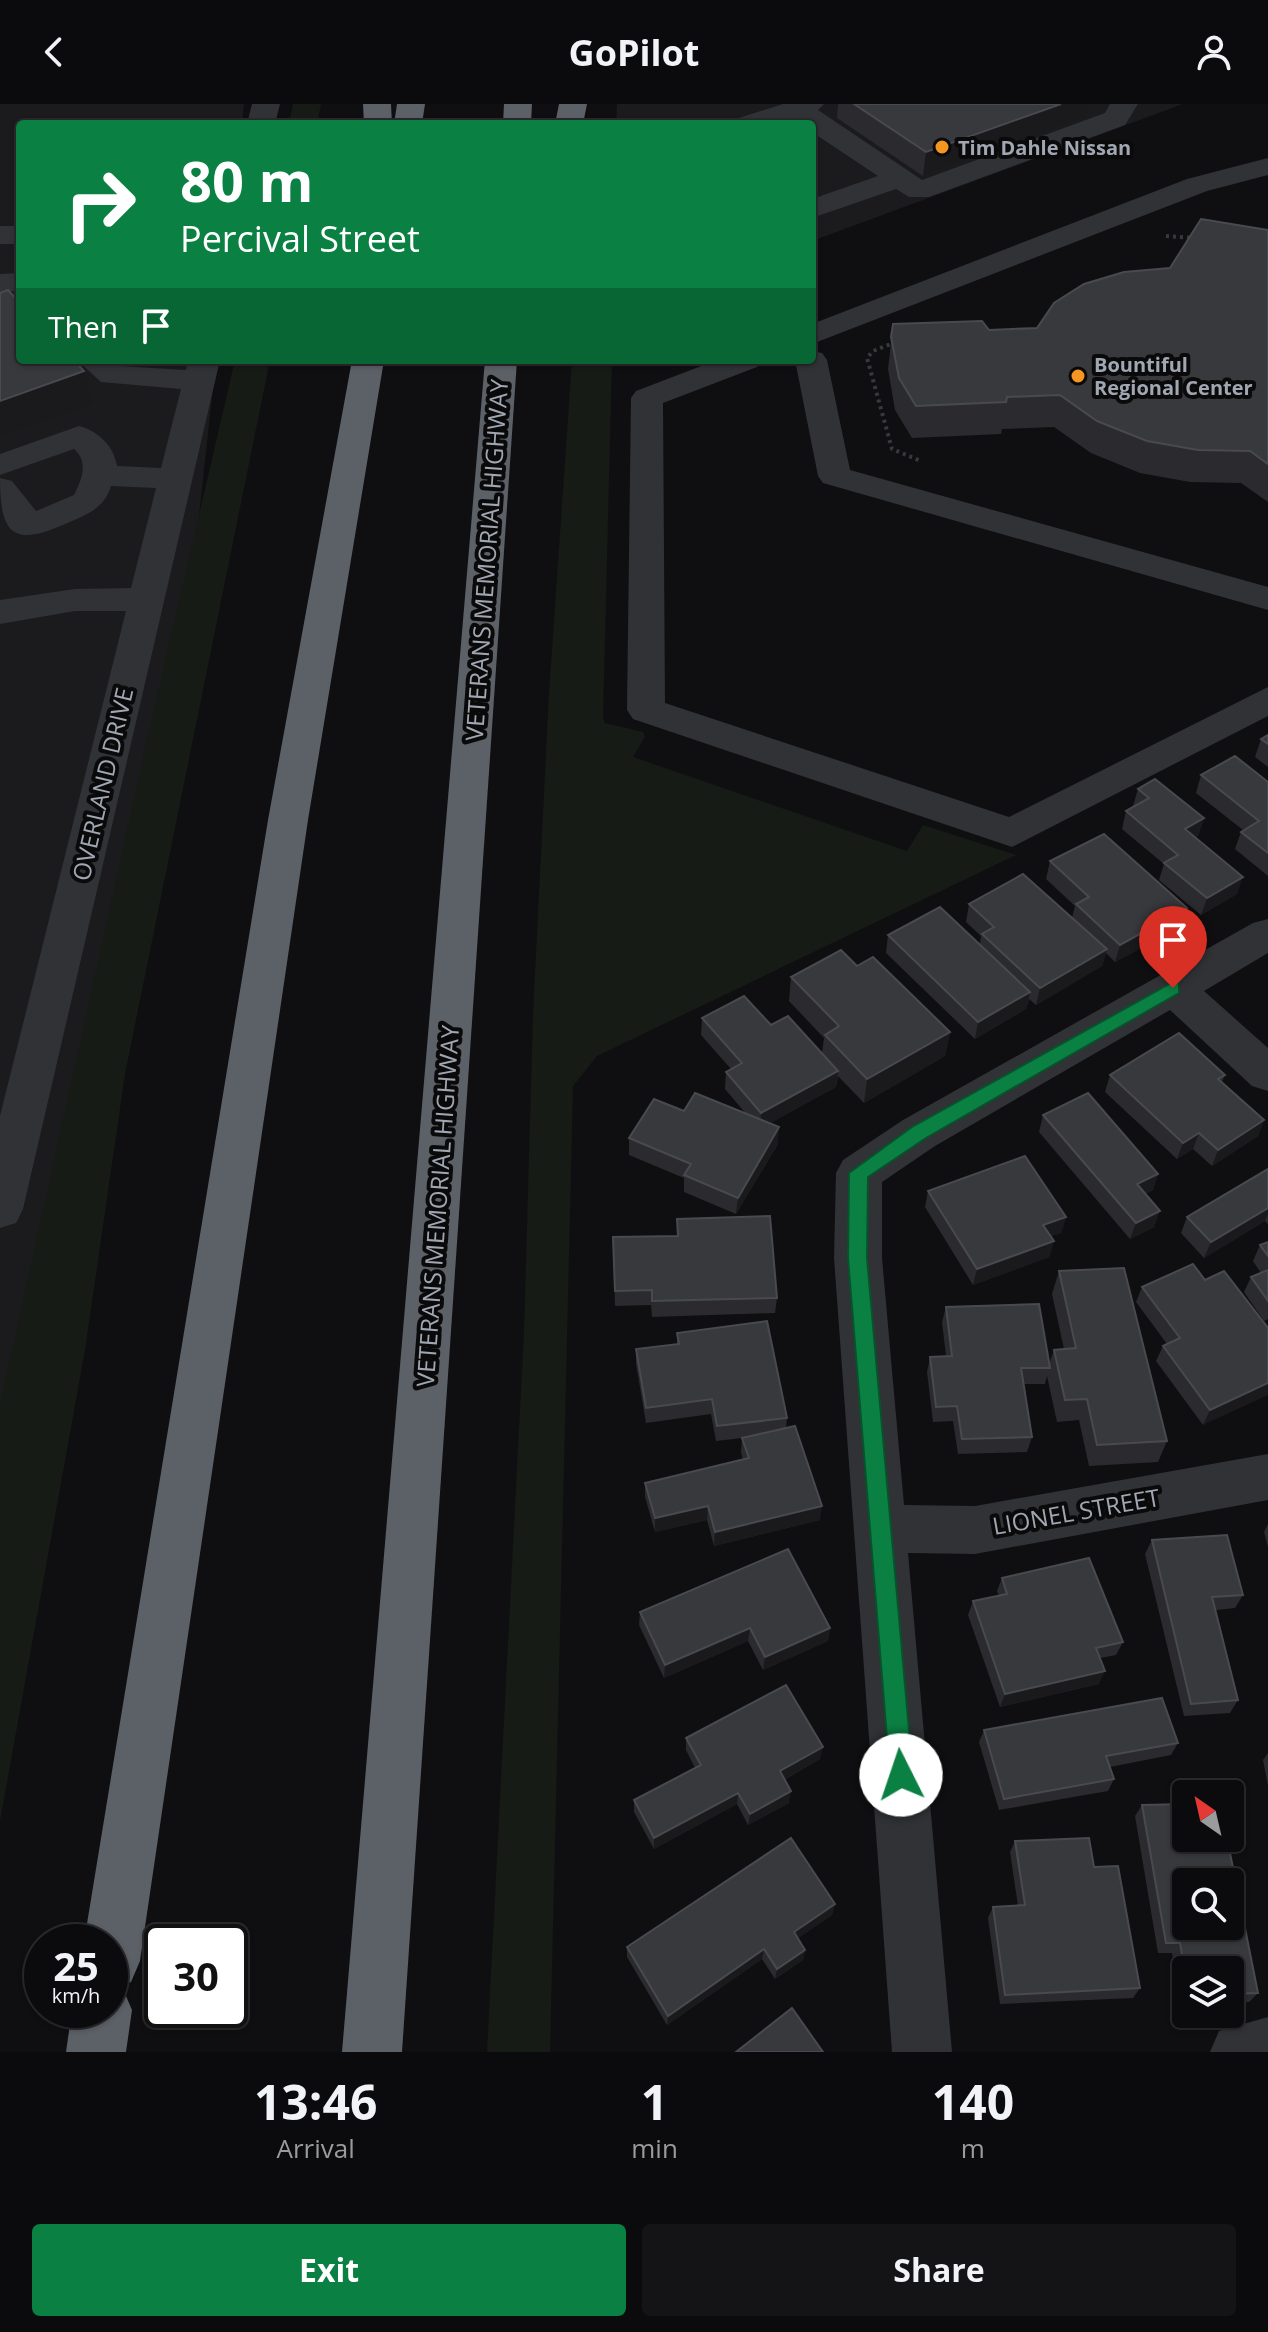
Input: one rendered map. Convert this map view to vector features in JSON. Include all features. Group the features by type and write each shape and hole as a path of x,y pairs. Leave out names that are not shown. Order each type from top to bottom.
{"highway":[{"path":"116,1924 288,820 367,364"},
{"name":"VETERANS MEMORIAL HIGHWAY","path":"372,2052 501,364"},
{"path":"485,591 526,364"},
{"path":"96,2052 99,2028"}],"street":[{"path":"761,120 803,106 919,191 1115,119 1124,104"},
{"path":"816,333 1197,185 1268,166"},
{"path":"1227,177 1268,193"},
{"path":"816,208 899,178"},
{"path":"98,364 112,375 128,378 202,370"},
{"path":"736,364 647,398 646,710 1012,833 1268,700"},
{"path":"812,364 835,476 1268,599"},
{"name":"OVERLAND DRIVE","path":"0,1209 202,370"},
{"path":"0,465 79,436 98,453 99,475 86,502 30,527 0,488"},
{"path":"99,475 176,479"},
{"path":"0,612 75,600 146,599"},
{"path":"922,2052 858,1258 859,1173 919,1133 1268,934"},
{"path":"1173,988 1268,1074"},
{"name":"LIONEL STREET","path":"882,1529 975,1530 1268,1477"},
{"path":"1240,2052 1268,2047"}],"path":[{"path":"1155,240 1166,236 1206,239"},
{"path":"902,340 873,351 867,358 892,449 921,461"}],"shaded area":[{"path":"0,104 244,104 242,120 16,120 16,364 216,364 174,744 0,1593"},
{"path":"293,104 321,104 318,120 290,120"},
{"path":"617,104 1183,104 816,240 816,120 616,120"},
{"path":"234,364 269,364 125,1074 85,1350 0,1821 0,1404 150,726"},
{"path":"572,364 612,364 605,723 643,732 645,737 633,757 907,851 923,825 1016,855 597,1056 573,1086 550,2052 487,2052 524,1332 533,1015 549,693"}],"building":[{"path":"854,104 1061,104 926,152"},
{"name":"Bountiful Regional Center","path":"1201,219 1268,230 1268,464 1250,451 1198,450 1147,441 1097,421 1060,395 1007,397 1006,402 916,406 899,378 891,337 893,324 982,321 989,330 1037,328 1054,303 1084,284 1124,272 1170,268"},
{"path":"8,290 16,299 16,364 78,364 84,371 0,401 0,293"},
{"path":"1235,756 1268,782 1268,853 1241,832 1259,821 1201,775"},
{"path":"1155,779 1204,818 1185,829 1243,877 1207,898 1164,863 1178,855 1126,811 1149,798 1138,789"},
{"path":"1104,834 1187,908 1120,945 1076,904 1089,897 1050,861"},
{"path":"1023,874 1107,949 1040,988 982,934 994,927 969,904"},
{"path":"940,907 1030,992 978,1022 888,935"},
{"path":"841,950 857,966 873,957 950,1032 867,1079 825,1035 839,1026 791,977"},
{"path":"744,996 771,1025 788,1016 838,1071 761,1113 726,1072 742,1063 702,1018"},
{"path":"1179,1033 1225,1075 1218,1079 1264,1120 1218,1150 1199,1133 1183,1143 1110,1075"},
{"path":"695,1093 779,1127 738,1198 684,1175 691,1164 629,1138 654,1099 684,1111"},
{"path":"1088,1093 1158,1174 1137,1184 1160,1211 1136,1223 1043,1115"},
{"path":"1025,1156 1066,1217 1043,1225 1054,1241 977,1269 928,1191"},
{"path":"1268,1169 1268,1208 1211,1242 1187,1217"},
{"path":"770,1216 777,1298 652,1301 652,1290 615,1291 613,1237 678,1236 677,1219"},
{"path":"1268,1242 1268,1256 1260,1245"},
{"path":"1193,1264 1205,1280 1224,1271 1268,1328 1268,1383 1210,1410 1163,1346 1180,1338 1142,1287"},
{"path":"1124,1268 1167,1441 1097,1445 1087,1399 1065,1400 1054,1350 1076,1348 1059,1271"},
{"path":"1268,1270 1268,1301 1251,1277"},
{"path":"1039,1304 1050,1368 1021,1368 1032,1437 962,1439 957,1406 936,1407 930,1357 952,1356 946,1307"},
{"path":"767,1321 787,1418 717,1426 712,1399 646,1408 636,1349 679,1344 677,1333"},
{"path":"795,1426 822,1506 715,1532 708,1506 655,1518 645,1483 749,1458 742,1438"},
{"path":"1227,1535 1243,1595 1212,1597 1238,1700 1191,1704 1152,1540"},
{"path":"788,1549 830,1628 765,1657 750,1628 665,1665 640,1612"},
{"path":"1089,1558 1123,1642 1096,1648 1105,1671 1005,1694 973,1601 1007,1594 1002,1578"},
{"path":"786,1685 823,1747 780,1771 791,1791 750,1814 738,1793 654,1838 634,1800 701,1765 686,1738"},
{"path":"1162,1698 1178,1743 1106,1756 1114,1779 1004,1799 984,1730"},
{"path":"1172,1804 1172,1852 1230,1852 1233,1868 1172,1868 1172,1940 1244,1940 1244,1923 1258,1993 1244,1994 1244,1956 1182,1956 1180,1943 1166,1943 1142,1805"},
{"path":"791,1838 835,1904 794,1932 805,1950 777,1969 764,1949 668,2016 627,1947"},
{"path":"1089,1838 1094,1867 1118,1866 1140,1988 1005,1995 993,1907 1025,1905 1015,1841"},
{"path":"792,2008 823,2052 736,2052"}],"place":[{"name":"Tim Dahle Nissan","path":"942,147"},
{"name":"Bountiful Regional Center","path":"1078,376"}],"route":[{"path":"901,1775 858,1258 856,1213 859,1173 919,1133 1173,988"}]}
